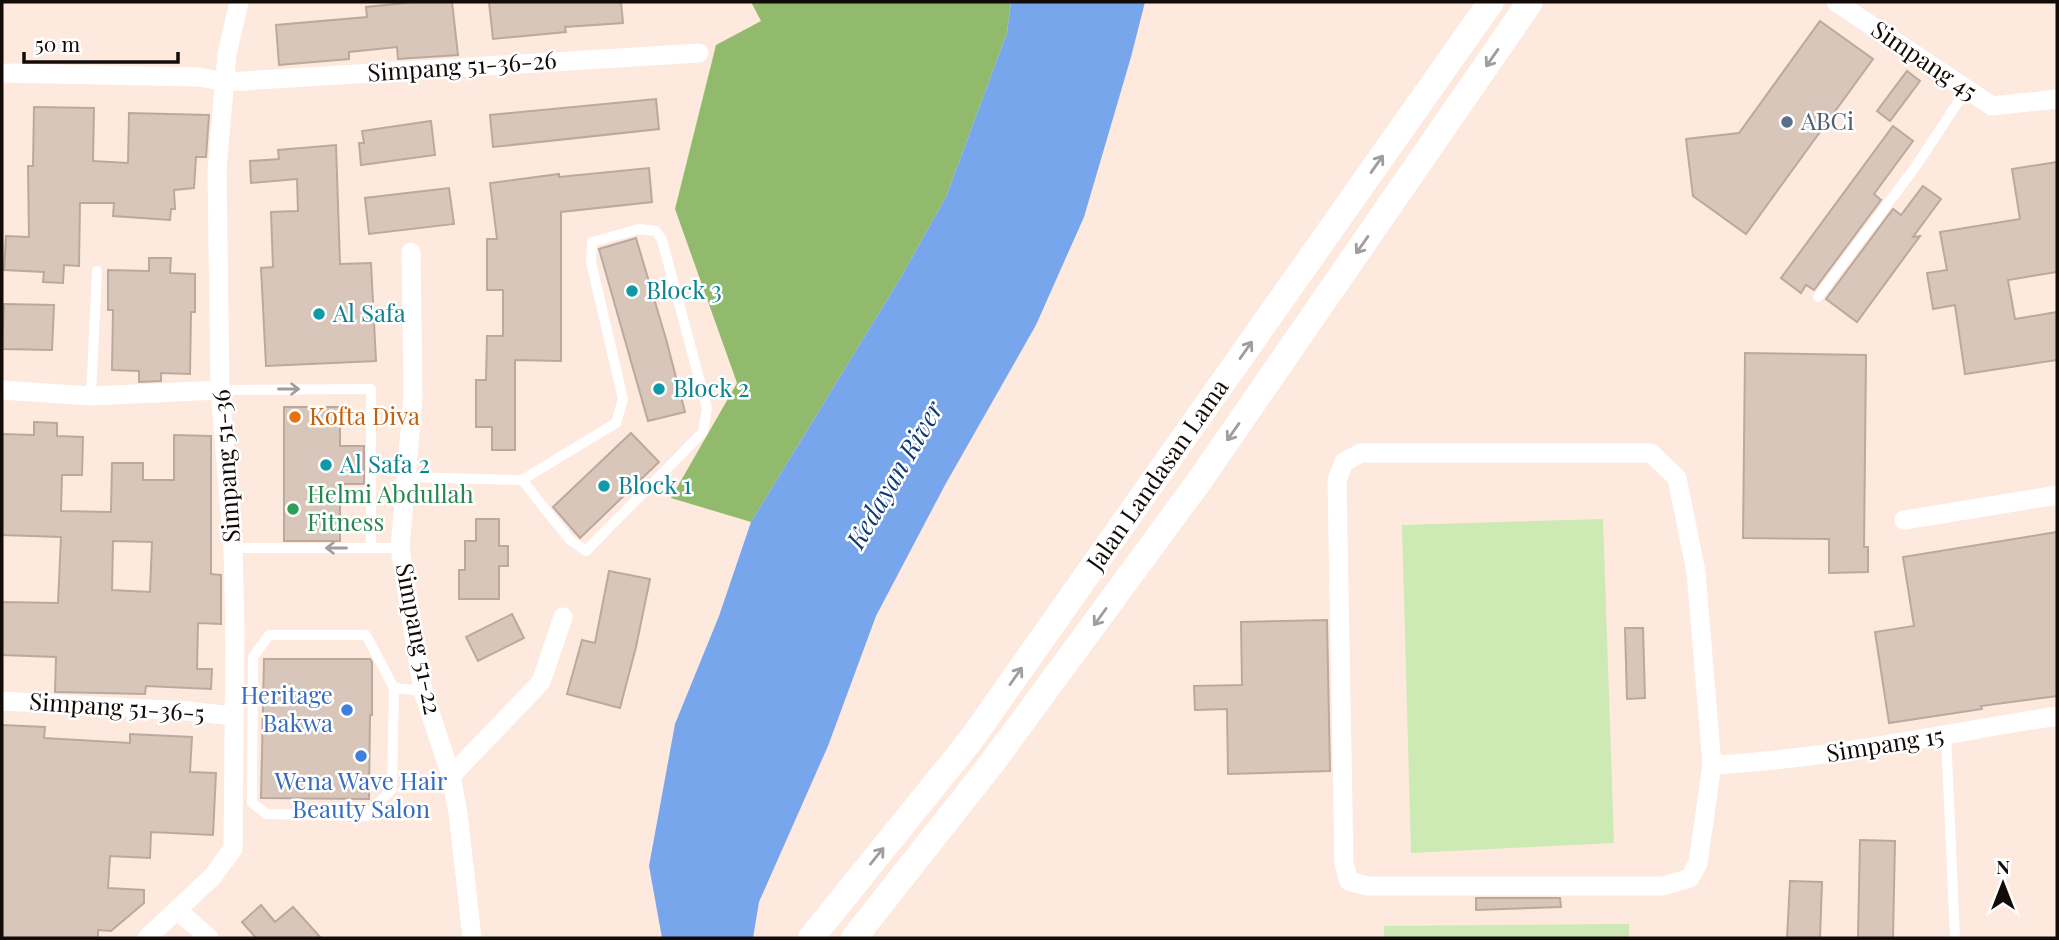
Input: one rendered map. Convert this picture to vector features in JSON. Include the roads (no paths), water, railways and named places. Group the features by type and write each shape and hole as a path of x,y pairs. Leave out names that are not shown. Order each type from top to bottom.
{"main road":[{"name":"Jalan Landasan Lama","path":"811,938 970,741 1491,2"},
{"name":"Jalan Landasan Lama","path":"854,938 992,763 1200,480 1530,2"}],"street":[{"name":"Simpang 51-36","path":"147,938 212,877 233,849 235,630 233,548 220,390 217,169 227,54 239,2"},
{"name":"Simpang 45","path":"1836,2 1992,106 2057,99"},
{"name":"Simpang 51-36-26","path":"2,73 199,77 226,82 699,53"},
{"name":"Simpang 51-22","path":"411,252 413,397 400,548 423,691 451,776 458,813 472,938"},
{"path":"2,390 91,396 220,390"},
{"path":"1361,453 1651,453 1677,478 1696,572 1712,765 1698,863 1690,878 1663,886 1367,886 1349,881 1344,864 1337,480 1345,462 1361,453"},
{"path":"1904,520 2057,495"},
{"path":"451,776 541,682 563,618"},
{"name":"Simpang 51-36-5","path":"2,701 233,716"},
{"name":"Simpang 15","path":"1712,765 1837,754 2057,716"},
{"path":"177,910 209,938"}],"lane":[{"path":"1818,297 1916,166 1966,90"},
{"path":"405,477 522,480 617,423 623,399 591,262 592,242 639,229 656,231 662,240 707,408 703,432 586,551 569,540 522,480"},
{"path":"91,396 97,271"},
{"path":"220,390 371,389 371,548"},
{"path":"233,548 400,548"},
{"path":"269,635 366,635 394,688 392,789 366,816 267,814 252,803 253,657 269,635"},
{"path":"394,688 423,691"},
{"path":"1946,735 1955,938"}],"water":[{"name":"Kedayan River","path":"1011,2 1145,2 1084,217 1036,325 945,485 876,616 828,746 759,902 753,938 662,938 649,866 675,724 719,616 751,522 901,277 946,197 1007,33"}],"place":[{"name":"ABCi","path":"1787,122"},
{"name":"Block 3","path":"632,291"},
{"name":"Al Safa","path":"319,314"},
{"name":"Block 2","path":"659,389"},
{"name":"Kofta Diva","path":"295,417"},
{"name":"Al Safa 2","path":"326,465"},
{"name":"Block 1","path":"604,486"},
{"name":"Helmi Abdullah Fitness","path":"293,509"},
{"name":"Heritage Bakwa","path":"347,710"},
{"name":"Wena Wave Hair Beauty Salon","path":"361,756"}]}
